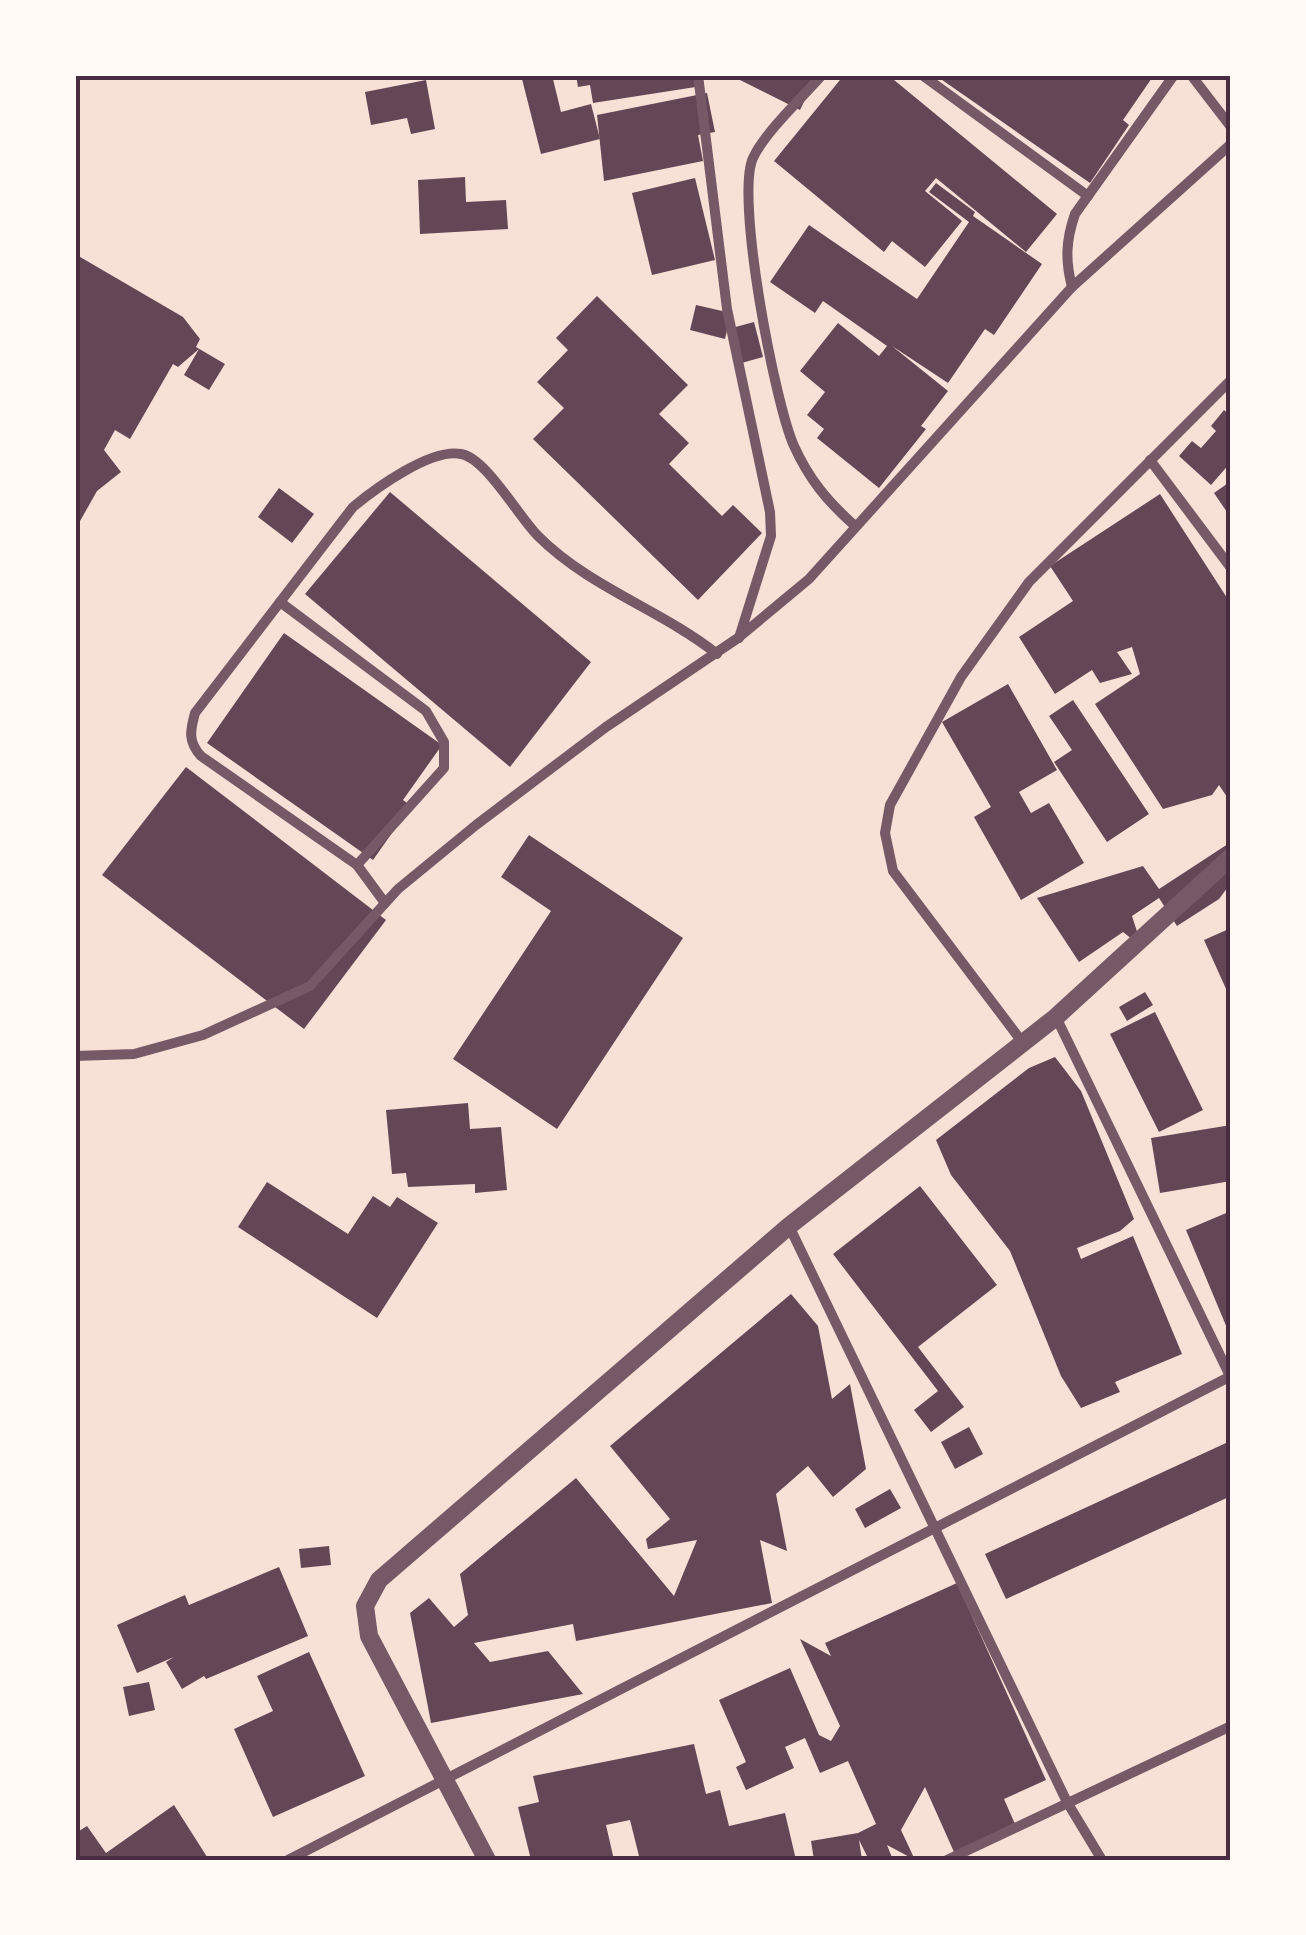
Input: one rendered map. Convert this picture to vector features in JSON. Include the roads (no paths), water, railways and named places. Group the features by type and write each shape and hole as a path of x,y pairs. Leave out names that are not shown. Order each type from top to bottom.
{"street":[{"path":"698,75 727,309 770,512 771,536 738,638"},
{"path":"822,75 753,158 748,187 755,260 774,370 793,444 820,496 854,524"},
{"path":"922,75 1088,196"},
{"path":"1072,287 1066,264 1067,236 1088,196 1174,75"},
{"path":"1191,75 1231,127"},
{"path":"75,1056 134,1054 203,1035 310,986 384,903 476,825 606,727 717,654 809,578 1072,287 1231,144"},
{"path":"1023,1043 893,871 884,833 890,804 961,677 1029,582 1231,380"},
{"path":"384,903 357,865 192,746 194,713 354,507 380,484 437,457 458,452 476,458 521,520 546,545 599,585 675,624 717,654"},
{"path":"1150,460 1231,568"},
{"path":"280,602 426,710 444,742 444,768 357,865"},
{"path":"486,1860 369,1636 365,1622 370,1592 789,1226 1056,1018 1231,857"},
{"path":"288,1860 933,1525 1231,1377 1056,1018"},
{"path":"789,1226 1067,1802 1102,1860"},
{"path":"947,1860 1231,1726"}]}
